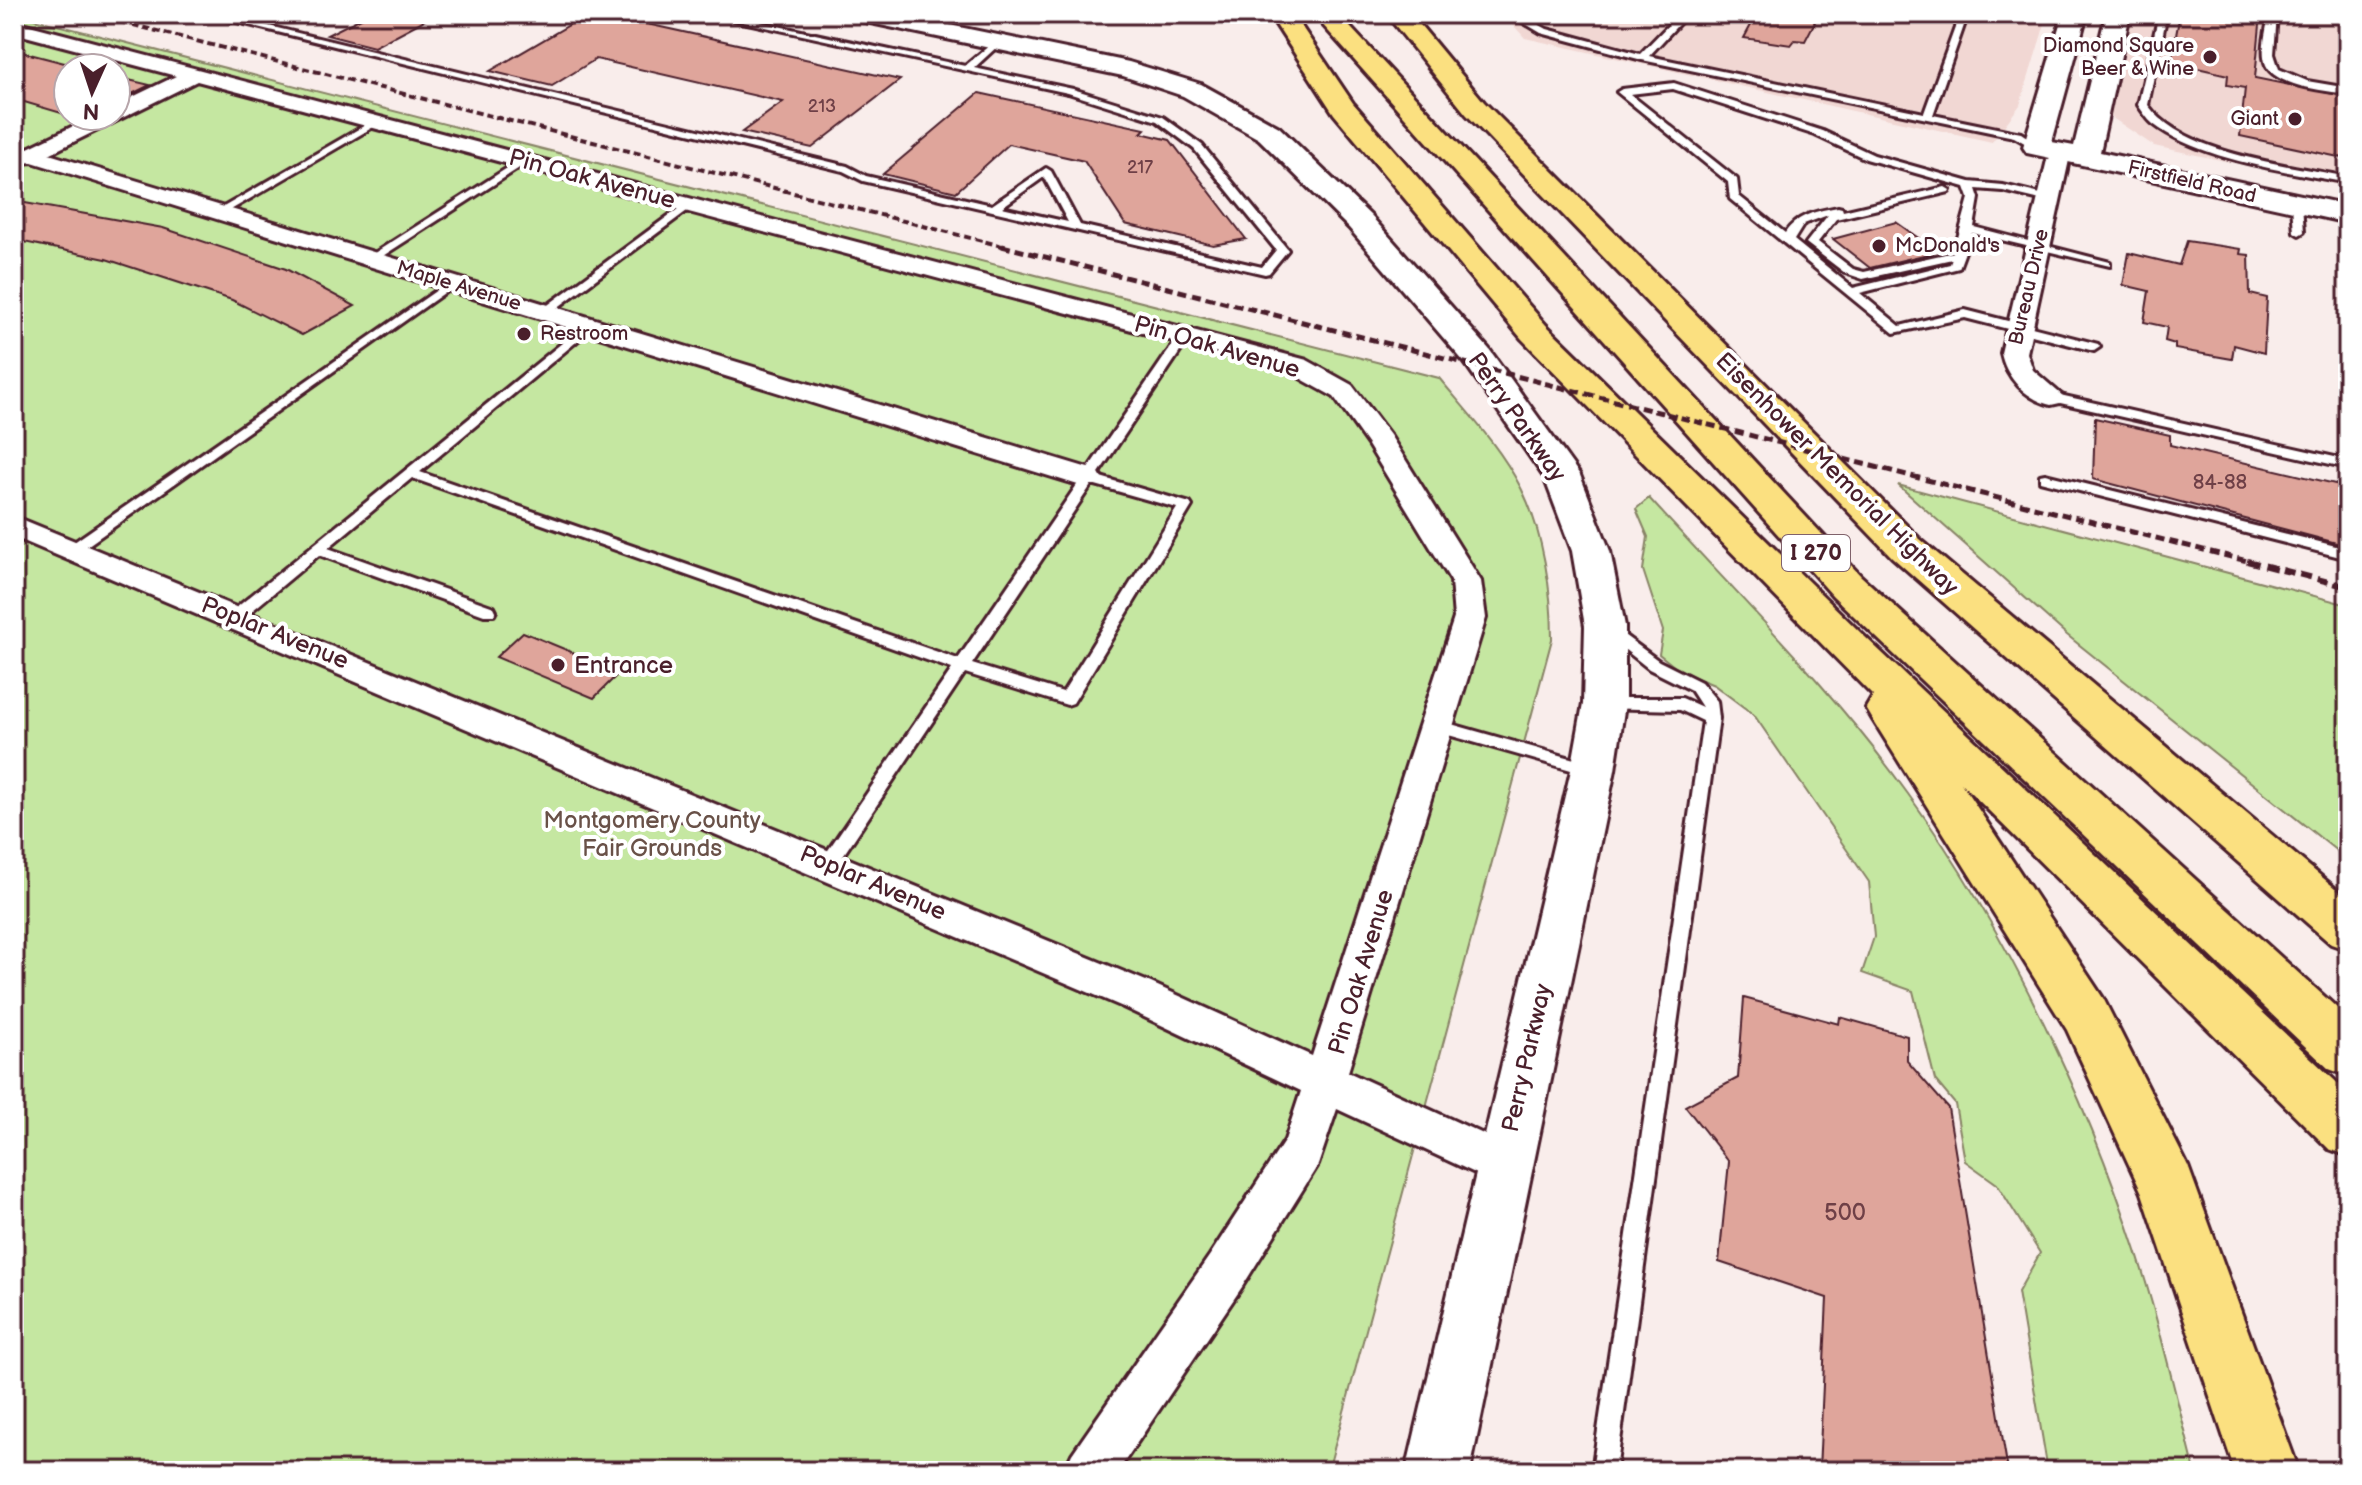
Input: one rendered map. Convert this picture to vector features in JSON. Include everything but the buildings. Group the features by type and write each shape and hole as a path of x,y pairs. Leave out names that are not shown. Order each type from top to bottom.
{"highway":[{"name":"I 270","path":"1281,14 1343,108 1534,332 1848,646 2348,1130"},
{"name":"I 270","path":"1325,14 1847,586 2348,1052"},
{"name":"Eisenhower Memorial Highway","path":"1398,14 1475,108 1906,548 2348,929"},
{"path":"1848,646 2085,1014 2168,1186 2267,1471"}],"street":[{"name":"Perry Parkway","path":"861,14 901,18 1129,70 1192,90 1246,117 1269,133 1360,222 1477,356 1562,475 1591,551 1605,626 1604,704 1593,770 1503,1165 1438,1471"},
{"name":"Bureau Drive","path":"2051,397 2028,382 2016,369 2014,353 2049,199 2075,14"},
{"name":"Bureau Drive","path":"2055,145 2118,14"},
{"name":"Pin Oak Avenue","path":"14,27 1298,366 1343,391 1380,441 1466,581 1470,618 1303,1150 1226,1271 1089,1471"},
{"path":"132,105 196,74"},
{"path":"19,156 74,132"},
{"name":"Firstfield Road","path":"2055,145 2348,196"},
{"name":"Firstfield Road","path":"2055,145 2298,218 2348,214"},
{"name":"Maple Avenue","path":"19,156 371,259 1088,478"},
{"name":"Poplar Avenue","path":"14,526 236,616 1137,995 1503,1165"}],"lane":[{"path":"208,14 994,208 1265,271 1282,250 1198,147 1160,119 1070,91 710,14"},
{"path":"1513,14 1544,31 1642,57 1928,115 2055,145"},
{"path":"1642,57 1684,14"},
{"path":"1928,115 1964,14"},
{"path":"2163,14 2143,105 2149,117 2216,151 2348,180"},
{"path":"2273,14 2270,61 2275,70 2301,82 2348,91"},
{"path":"967,69 997,42"},
{"path":"2049,199 2003,188 1969,185 1870,157 1819,133 1674,86 1622,92 1733,181 1734,197 1898,330 1965,314 2094,347"},
{"path":"218,213 377,122"},
{"path":"371,259 523,161"},
{"path":"994,208 1046,171 1076,227"},
{"path":"1788,241 1791,228 1809,217 1969,185"},
{"path":"1852,292 1946,271 1955,266 1968,229 1974,198 1969,185"},
{"path":"1945,190 1832,217 1812,243 1849,271 1863,276 1959,254"},
{"path":"545,312 690,205"},
{"path":"1968,229 2106,264"},
{"path":"72,550 450,284"},
{"path":"236,616 589,325"},
{"path":"828,864 1184,337"},
{"path":"2051,397 2348,464"},
{"path":"410,473 961,666 1067,699 1185,506 1088,478"},
{"path":"2045,478 2348,554"},
{"path":"317,549 489,611"},
{"path":"1604,1471 1711,718 1709,701 1696,686 1654,665 1605,626"},
{"path":"1604,704 1682,704 1711,718"},
{"path":"1437,726 1593,770"}],"shaded area":[{"path":"1503,14 2048,14 2020,105 1992,142 1525,38"},
{"path":"2129,14 2348,14 2348,187 2154,146 2105,113"}],"green space":[{"name":"Montgomery County Fair Grounds","path":"14,14 1439,378 1503,458 1529,505 1548,582 1552,639 1328,1471 14,1471"},
{"path":"1898,485 2348,605 2348,860 2067,635"},
{"path":"1649,498 1783,643 1879,755 1947,851 1984,911 2052,1040 2109,1174 2153,1307 2195,1471 2048,1471 2018,1292 2040,1253 1997,1184 1965,1161 1955,1104 1935,1080 1913,991 1862,973 1874,937 1869,882 1754,715 1714,685 1680,671 1659,654 1663,631 1643,570 1648,537 1636,509"}],"railway":[{"path":"90,14 1010,248"},
{"path":"1002,246 2255,563"},
{"path":"2247,561 2348,587"}],"place":[{"name":"Diamond Square Beer & Wine","path":"2210,57"},
{"name":"Giant","path":"2295,119"},
{"name":"McDonald's","path":"1879,246"},
{"name":"Restroom","path":"524,334"},
{"name":"Entrance","path":"558,665"}]}
